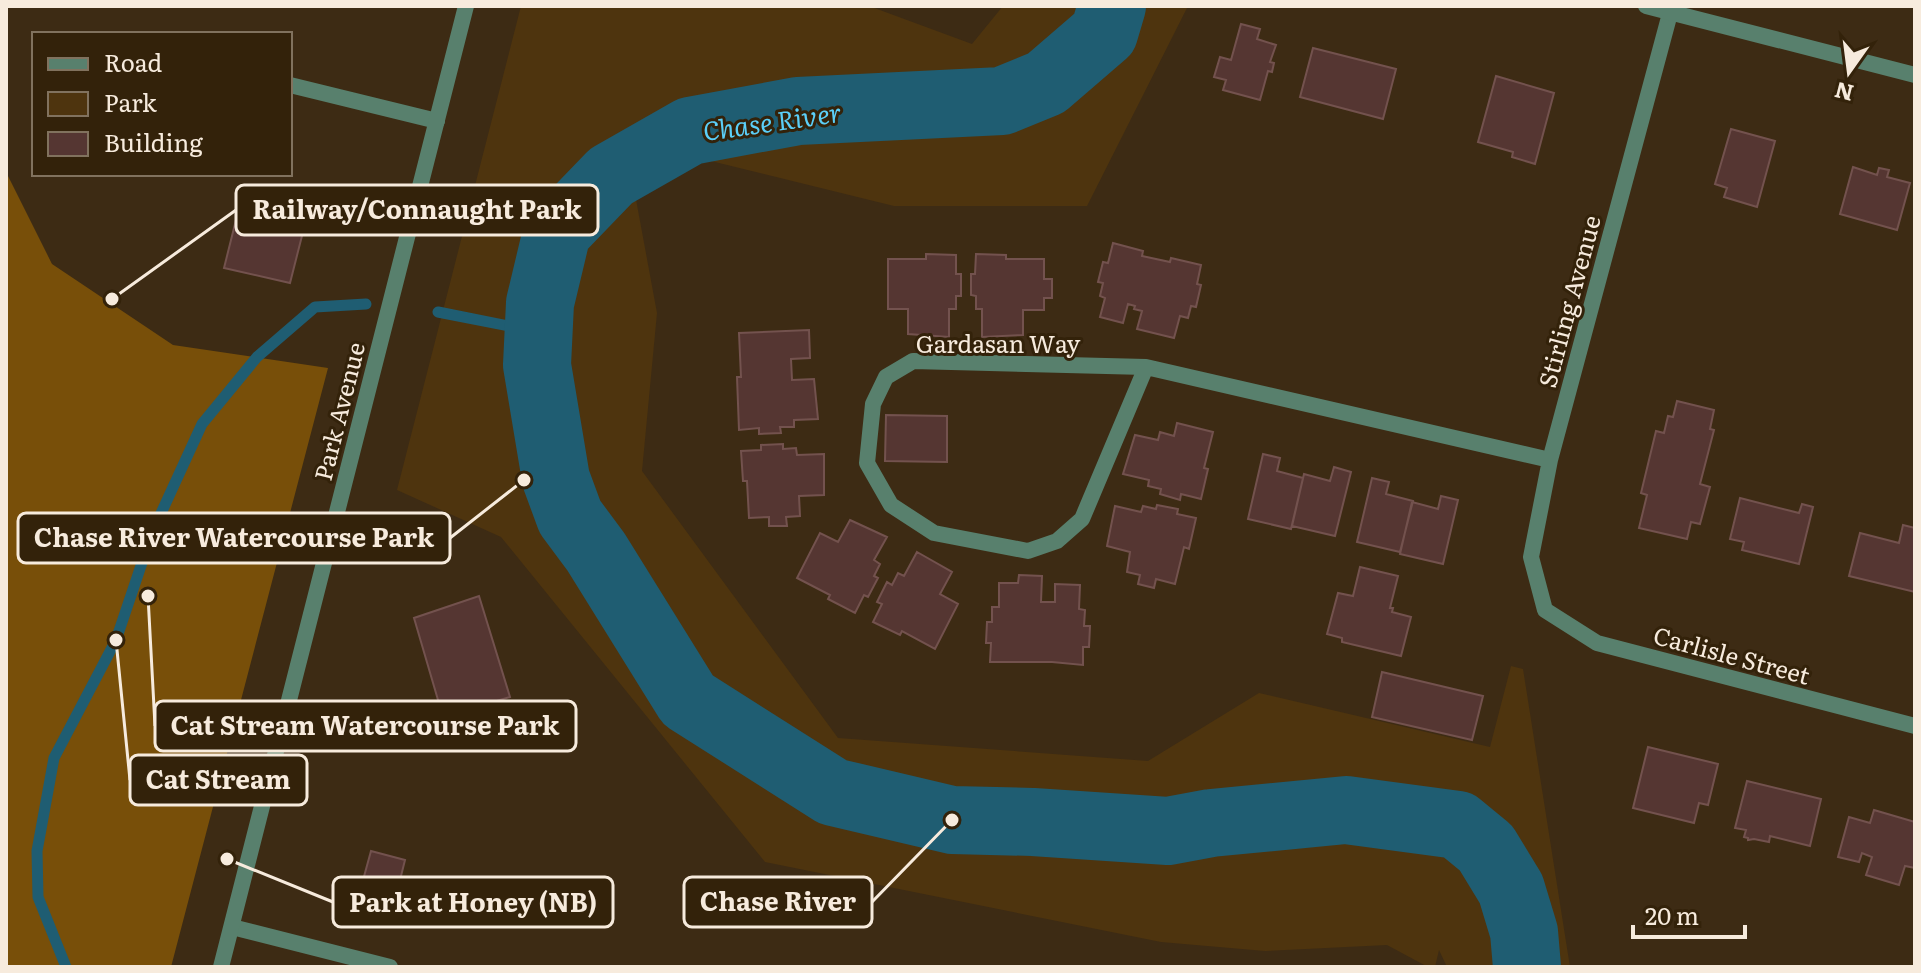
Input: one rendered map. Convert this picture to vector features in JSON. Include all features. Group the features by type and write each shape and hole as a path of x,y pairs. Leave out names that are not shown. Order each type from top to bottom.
{"street":[{"name":"Park Avenue","path":"221,967 466,6"},
{"path":"1646,6 1671,9 1915,75"},
{"name":"Stirling Avenue","path":"1545,610 1531,557 1550,460 1671,9"},
{"path":"292,85 437,121"},
{"name":"Gardasan Way","path":"1146,367 1082,519 1057,541 1028,551 934,533 891,505 867,463 873,404 886,377 913,361 1146,367 1550,460"},
{"name":"Carlisle Street","path":"1545,610 1597,643 1915,726"},
{"path":"232,927 390,967"}],"green space":[{"path":"521,6 869,6 972,44 1003,6 1188,6 1087,206 894,206 625,140 657,313 642,471 838,738 1148,761 1259,693 1490,747 1511,666 1523,669 1570,967 1447,967 1439,950 1435,967 1428,967 1387,945 1265,951 1161,942 765,862 501,537 397,490"}],"shaded area":[{"path":"6,172 52,264 173,345 328,368 171,967 6,967"}],"building":[{"path":"1241,24 1260,29 1257,39 1276,45 1270,62 1274,63 1272,72 1268,71 1260,100 1223,90 1226,80 1214,77 1220,57 1231,60"},
{"path":"1313,48 1396,69 1383,119 1300,97"},
{"path":"1496,76 1554,93 1535,164 1512,157 1513,152 1478,142"},
{"path":"1731,129 1775,141 1757,207 1724,197 1727,188 1715,184"},
{"path":"1853,167 1877,175 1879,168 1889,170 1887,177 1910,183 1897,230 1840,214"},
{"path":"239,208 305,224 290,283 224,268"},
{"path":"1113,243 1143,251 1142,256 1201,265 1196,307 1191,306 1188,318 1180,316 1174,338 1137,329 1142,311 1128,304 1123,323 1100,317 1105,298 1100,296 1103,283 1098,282 1103,262 1108,263"},
{"path":"926,254 956,255 956,274 961,274 961,296 956,296 956,309 949,309 949,337 908,334 908,309 888,309 888,259 926,259"},
{"path":"976,254 1006,255 1006,259 1044,259 1044,279 1052,279 1052,298 1044,298 1044,310 1023,310 1023,335 982,337 982,309 976,309 976,296 971,295 971,274 975,274"},
{"path":"809,330 810,358 791,359 792,380 814,379 818,419 794,420 794,427 780,427 781,433 759,434 759,428 739,430 739,333"},
{"path":"1677,401 1714,410 1710,429 1714,430 1700,484 1710,487 1700,524 1691,522 1687,539 1639,528 1647,495 1641,493 1656,431 1664,433 1668,416 1673,417"},
{"path":"886,415 947,416 947,462 885,461"},
{"path":"1177,423 1213,432 1204,468 1208,469 1201,499 1181,494 1180,500 1160,494 1161,489 1148,486 1149,480 1123,474 1135,435 1158,440 1160,432 1174,436"},
{"path":"783,444 783,449 796,448 797,455 824,454 824,495 799,496 800,516 786,517 787,526 769,526 769,517 749,518 747,481 743,481 741,451 761,450 761,445"},
{"path":"1263,454 1280,458 1277,471 1303,478 1291,529 1248,519"},
{"path":"1334,467 1351,472 1335,536 1292,526 1304,474 1330,481"},
{"path":"1372,478 1389,482 1386,494 1413,501 1400,552 1357,542"},
{"path":"1441,496 1458,500 1443,564 1400,554 1412,502 1438,509"},
{"path":"1740,498 1799,513 1802,504 1813,507 1799,564 1742,550 1744,542 1730,539"},
{"path":"1157,505 1178,509 1177,514 1196,518 1189,549 1184,547 1175,584 1156,579 1154,588 1138,584 1140,575 1127,572 1130,552 1107,546 1115,506 1141,512 1143,506 1156,509"},
{"path":"850,520 887,537 874,560 880,564 874,576 878,578 855,613 828,599 830,595 797,578 820,533 838,542"},
{"path":"1903,525 1915,528 1915,592 1849,576 1860,533 1899,543"},
{"path":"917,552 952,572 940,594 958,604 935,649 902,631 900,635 873,622 882,604 877,602 887,582 892,585 898,573 904,576"},
{"path":"1360,567 1398,576 1390,608 1393,608 1392,612 1411,617 1401,656 1342,642 1342,638 1327,634 1338,593 1353,596"},
{"path":"1019,575 1042,576 1041,602 1055,602 1055,584 1080,585 1079,609 1085,610 1084,626 1090,626 1089,647 1083,647 1083,665 990,662 991,643 986,643 987,622 992,622 992,607 999,607 999,583 1018,583"},
{"path":"479,596 510,697 443,717 414,618"},
{"path":"1382,672 1483,696 1472,740 1372,717"},
{"path":"1648,747 1718,764 1708,805 1699,803 1694,823 1633,808"},
{"path":"1747,781 1821,799 1810,846 1770,836 1769,842 1748,840 1744,837 1746,830 1735,828"},
{"path":"1874,810 1915,822 1915,868 1905,866 1899,885 1866,875 1872,857 1862,853 1859,862 1838,857 1849,817 1870,823"},
{"path":"371,851 405,860 397,892 421,897 415,918 398,913 396,924 354,913"}],"waterway":[{"name":"Chase River","path":"1112,6 1104,33 1046,83 1002,101 798,111 690,131 611,176 557,232 540,303 537,365 556,479 570,517 596,552 688,700 833,792 952,820 1168,831 1211,823 1346,810 1458,825 1486,848 1511,889 1524,932 1527,967"},
{"path":"66,967 38,897 37,851 54,758 116,640 152,533 202,424 257,357 315,307 366,304"},
{"path":"438,312 539,332"}],"place":[{"name":"Railway/Connaught Park","path":"112,299"},
{"name":"Chase River Watercourse Park","path":"524,480"},
{"name":"Cat Stream Watercourse Park","path":"148,596"},
{"name":"Cat Stream","path":"116,640"},
{"name":"Chase River","path":"952,820"},
{"name":"Park at Honey (NB)","path":"227,859"}]}
